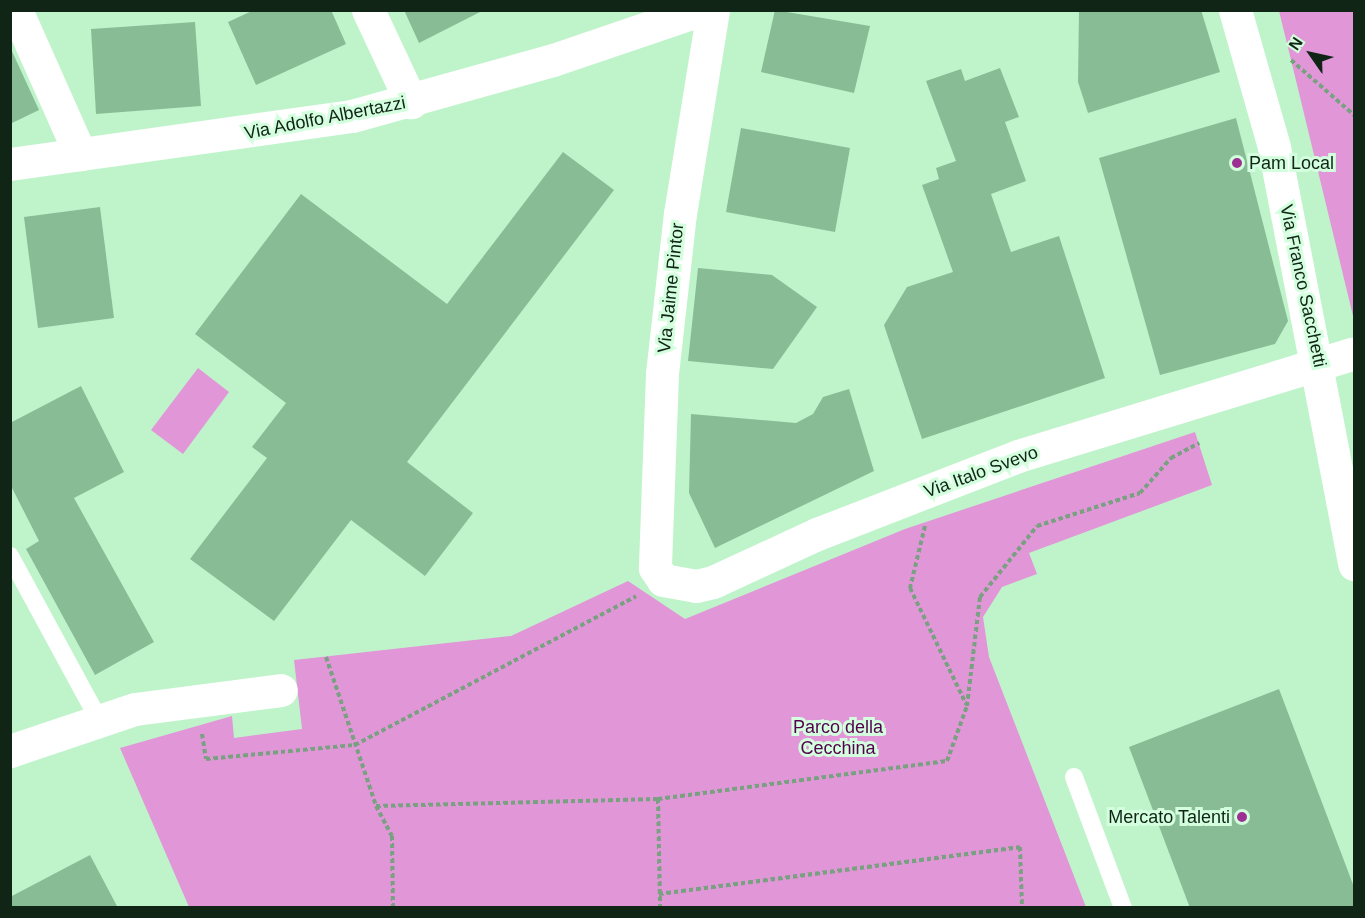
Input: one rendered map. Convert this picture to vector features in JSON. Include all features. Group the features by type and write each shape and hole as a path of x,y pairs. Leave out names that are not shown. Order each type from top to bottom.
{"street":[{"path":"16,10 80,154"},
{"path":"368,10 411,102"},
{"name":"Via Adolfo Albertazzi","path":"10,164 80,154 143,149 411,102 700,10"},
{"name":"Via Jaime Pintor","path":"657,572 663,362 680,213 713,10"},
{"name":"Via Franco Sacchetti","path":"1235,10 1274,147 1319,361 1354,564"},
{"name":"Via Italo Svevo","path":"657,572 680,585 714,582 1018,456 1354,352"},
{"path":"10,751 98,718 170,702 281,690"}],"lane":[{"path":"10,556 98,718"},
{"path":"1074,777 1124,908"}],"path":[{"path":"1291,60 1354,115"},
{"path":"376,806 658,799 947,761 967,706 980,597 1037,526 1140,494 1171,458 1199,443"},
{"path":"917,496 927,534 910,588 967,706"},
{"path":"201,726 206,759 355,745 642,592 657,572"},
{"path":"326,657 376,806 392,836 393,908"},
{"path":"658,799 660,908"},
{"path":"659,894 1020,847 1022,908"}],"green space":[{"path":"1279,11 1354,11 1354,320 1291,60"},
{"path":"198,368 229,392 183,454 151,430"},
{"name":"Parco della Cecchina","path":"1195,432 1212,485 1029,553 1037,574 1002,587 983,617 989,657 1086,907 189,907 120,748 232,716 234,738 302,729 294,660 511,636 628,581 685,619 905,529"}],"building":[{"path":"254,10 331,10 346,44 256,85 228,22"},
{"path":"404,10 484,10 419,43"},
{"path":"775,10 870,26 854,93 761,72"},
{"path":"1079,10 1201,10 1220,72 1088,113 1078,82"},
{"path":"195,22 201,106 96,114 91,29"},
{"path":"10,47 39,110 10,124"},
{"path":"1000,68 1019,117 1005,122 1026,181 991,194 1011,252 1059,236 1105,378 922,439 884,325 907,287 953,272 922,185 939,179 936,168 956,161 926,81 961,69 965,81"},
{"path":"1236,118 1288,321 1275,344 1160,375 1099,158"},
{"path":"741,128 850,148 835,232 726,212"},
{"path":"563,152 614,190 407,462 473,513 425,576 351,520 274,621 190,559 267,458 252,447 286,403 195,334 301,194 447,304"},
{"path":"100,207 114,318 38,328 24,217"},
{"path":"698,268 772,275 817,307 773,369 688,361"},
{"path":"81,386 124,472 74,498 154,642 95,675 26,549 39,541 10,484 10,423"},
{"path":"849,389 874,471 715,548 689,493 691,414 796,423 813,414 823,397"},
{"name":"Mercato Talenti","path":"1279,689 1354,887 1354,908 1190,908 1129,747"},
{"path":"90,855 118,908 10,908 10,897"}],"place":[{"name":"Pam Local","path":"1237,163"},
{"name":"Mercato Talenti","path":"1242,817"}]}
